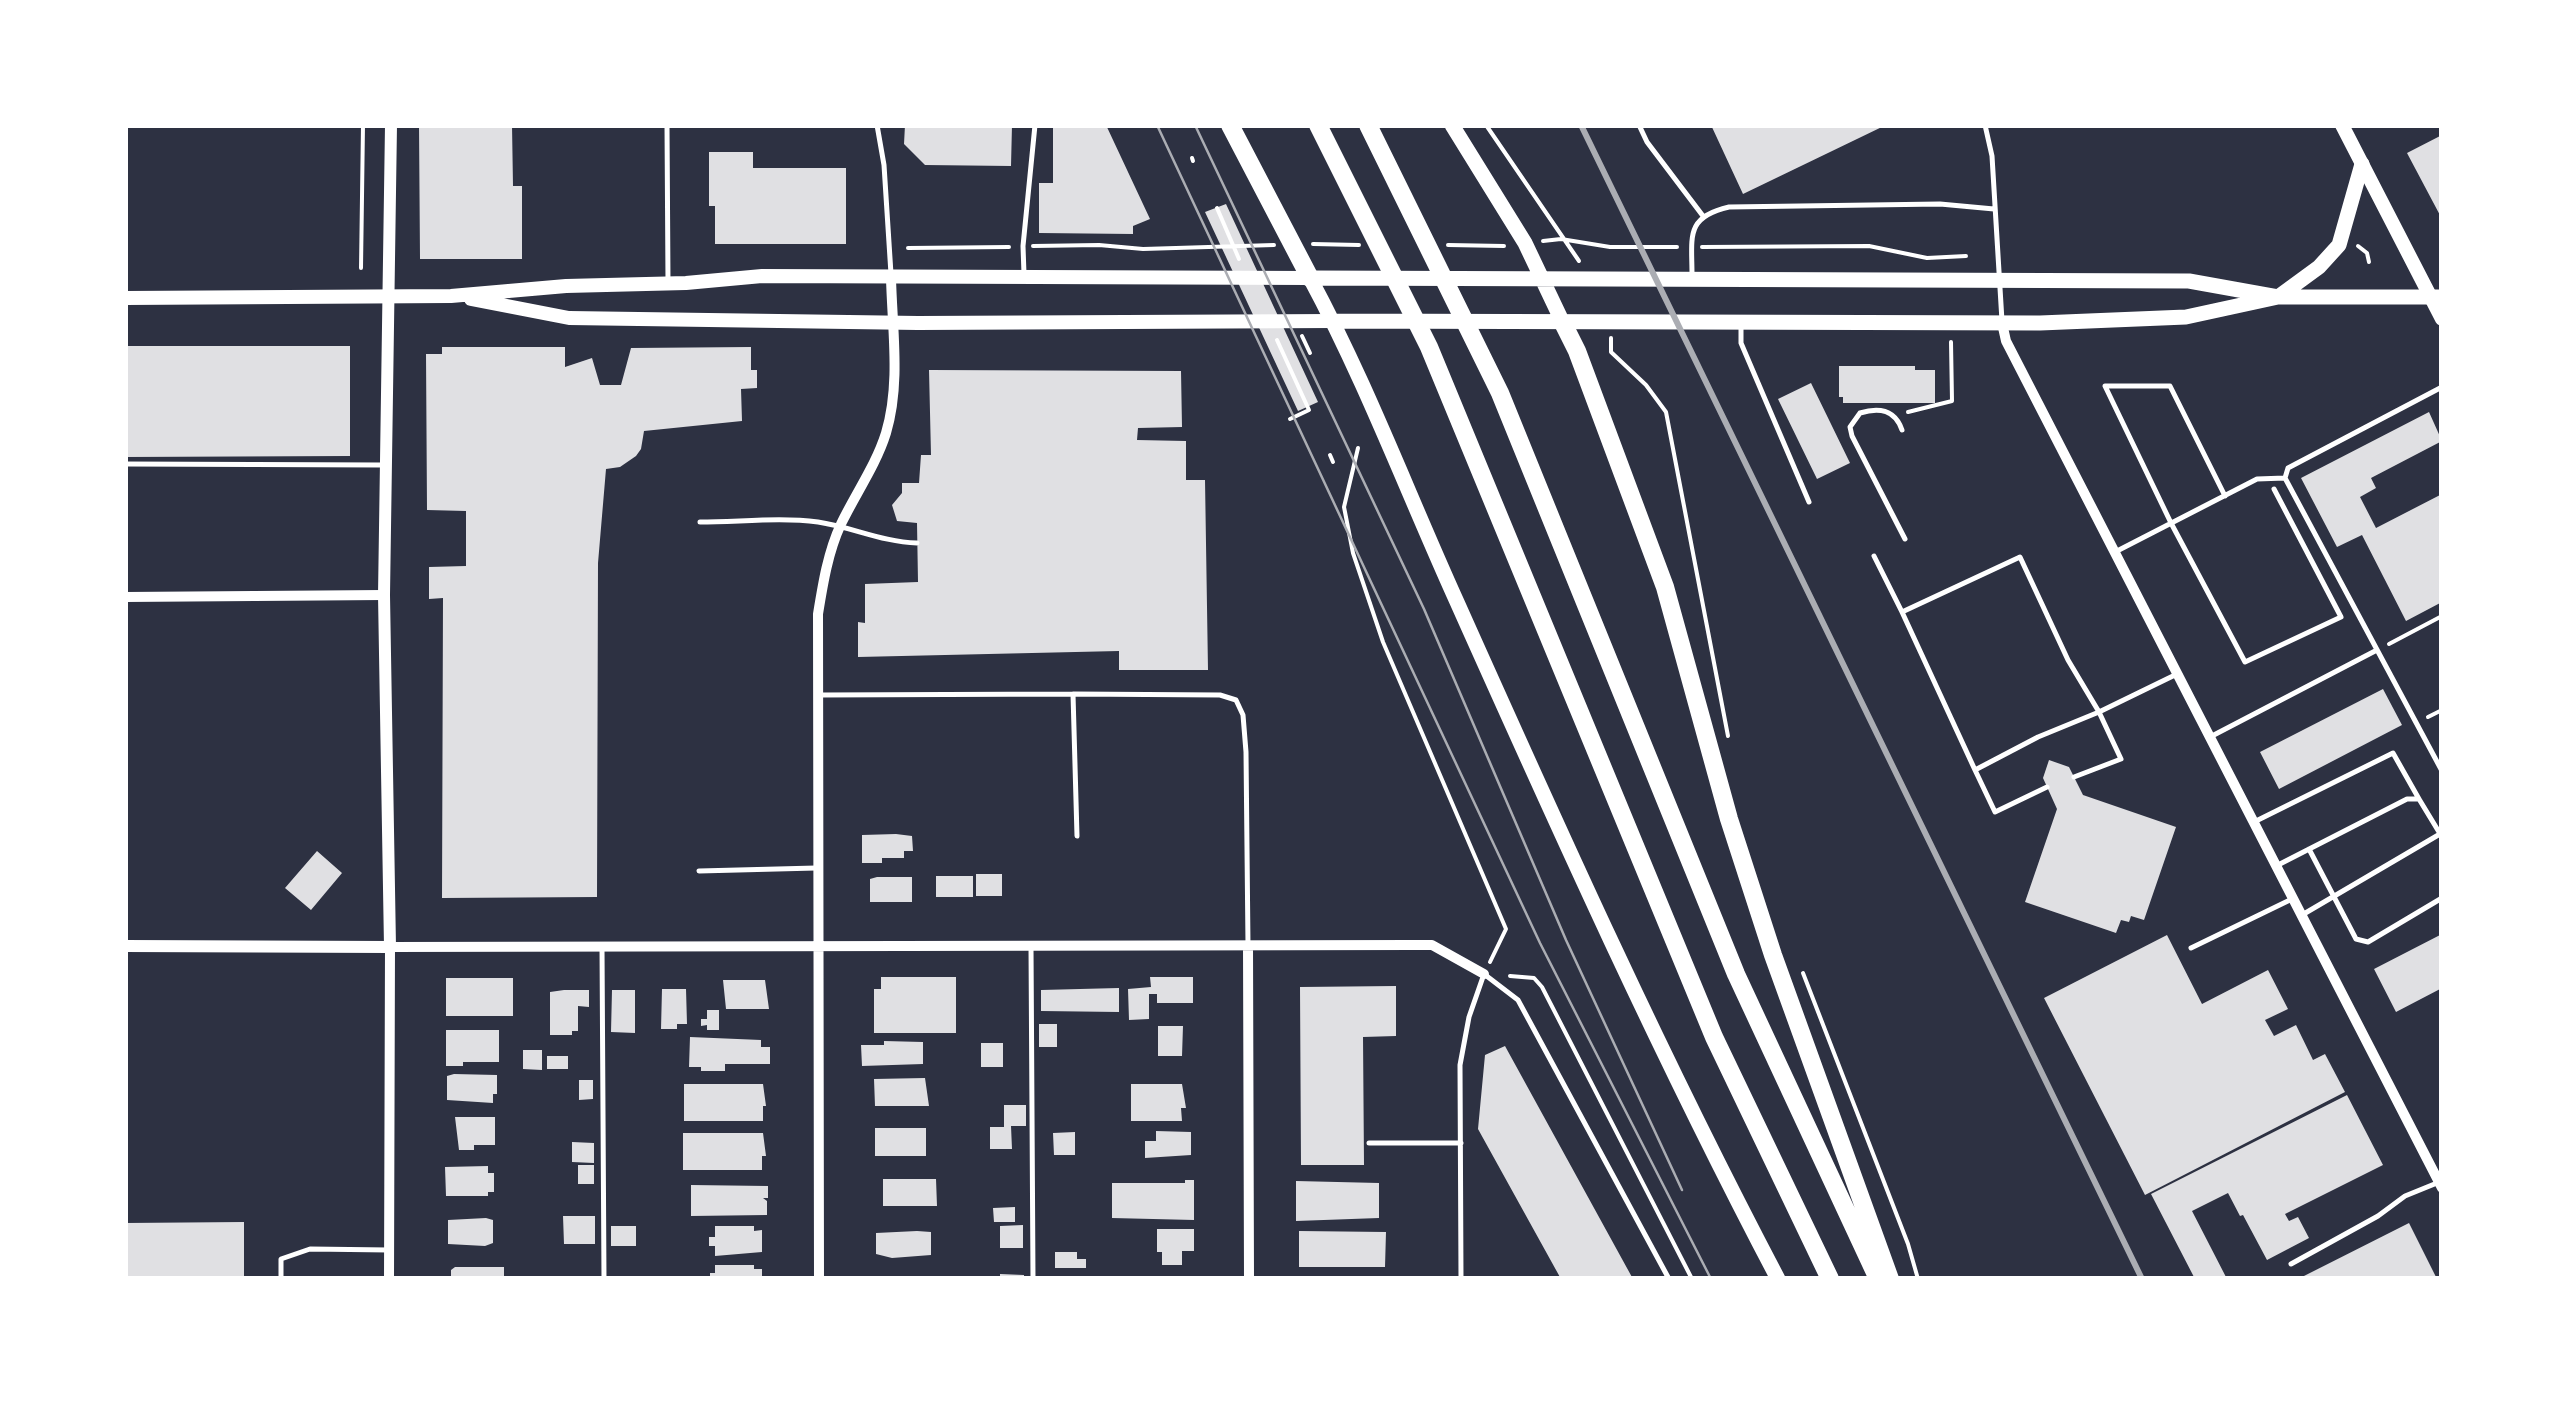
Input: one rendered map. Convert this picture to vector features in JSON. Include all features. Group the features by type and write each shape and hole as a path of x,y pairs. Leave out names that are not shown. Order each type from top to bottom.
{"highway":[{"path":"1230,125 1310,278"},
{"path":"1318,125 1429,347 1714,1037 1830,1279"},
{"path":"1368,125 1500,393 1723,941 1878,1279"},
{"path":"1563,323 1665,587 1729,819 1762,921 1890,1279"}],"main road":[{"path":"1452,125 1544,278 1563,323"},
{"path":"2342,125 2436,297 2442,319"},
{"path":"451,296 569,318 892,322 2002,323 2186,316 2278,297 2319,268 2340,246 2362,164"},
{"path":"125,298 451,296 762,276 2189,281 2278,297 2436,297"},
{"path":"1310,278 1333,321 1635,998 1778,1279"}],"street":[{"path":"389,1279 390,947 384,595 391,125"},
{"path":"818,1279 818,614 826,566 840,526 873,466 886,432 893,398 891,277"},
{"path":"2002,323 2006,341 2440,1185"},
{"path":"125,597 384,595"},
{"path":"1248,944 1249,1279"},
{"path":"125,946 1432,945 1484,974"}],"lane":[{"path":"668,125 668,284"},
{"path":"876,125 884,165 891,277"},
{"path":"1024,277 1022,246 1035,125"},
{"path":"1640,125 1702,216"},
{"path":"1985,125 1990,136 2002,323"},
{"path":"1692,278 1693,227 1706,212 1728,207 1940,204 1994,209"},
{"path":"1741,323 1741,343 1810,502"},
{"path":"2225,496 2170,386 2105,386 2171,523 2245,662 2341,616 2274,489"},
{"path":"2442,387 2288,468 2286,478 2442,771"},
{"path":"1902,430 1896,417 1880,410 1860,413 1850,426 1905,539"},
{"path":"125,464 388,464"},
{"path":"2114,552 2257,479 2286,478"},
{"path":"700,522 812,521 890,542 917,542"},
{"path":"1874,556 1995,812 2047,787"},
{"path":"1902,612 2020,558 2121,759 2074,777"},
{"path":"2210,738 2377,650"},
{"path":"1975,770 2178,674"},
{"path":"1073,694 1077,836"},
{"path":"818,696 1220,695 1236,700 1243,715 1246,752 1248,944"},
{"path":"2254,822 2393,753 2441,835 2302,915"},
{"path":"2276,866 2407,799 2419,799"},
{"path":"2309,849 2356,939 2368,942 2442,898"},
{"path":"699,870 817,868"},
{"path":"2191,948 2293,898"},
{"path":"1031,944 1033,1279"},
{"path":"602,945 604,1279"},
{"path":"1461,1279 1460,1065 1468,1017 1484,974 1518,1000 1669,1279"},
{"path":"1369,1144 1461,1143"},
{"path":"2291,1264 2378,1216 2405,1196 2440,1185"},
{"path":"281,1279 281,1259 310,1249 389,1250"}],"path":[{"path":"360,268 362,125"},
{"path":"1486,125 1561,239 1610,247 1868,246 1928,258 1966,256"},
{"path":"1217,208 1229,236"},
{"path":"908,248 1261,246"},
{"path":"2358,246 2376,256"},
{"path":"2367,253 2369,262"},
{"path":"1295,321 1310,353"},
{"path":"1908,412 1952,401 1951,342"},
{"path":"1611,352 1646,385 1666,412 1730,746"},
{"path":"1290,420 1309,410 1295,380"},
{"path":"1358,448 1344,507 1353,553 1384,642 1506,928 1484,974 1534,978 1542,987 1692,1279"},
{"path":"1330,455 1333,462"},
{"path":"2377,650 2442,616"},
{"path":"1803,974 1918,1279"}],"building":[{"path":"419,125 512,125 513,186 522,186 522,259 420,259"},
{"path":"905,125 1012,125 1011,166 925,165 904,144"},
{"path":"1053,125 1106,125 1150,219 1133,226 1133,234 1039,233 1039,183 1053,183"},
{"path":"1711,125 1886,125 1743,194"},
{"path":"2442,135 2442,219 2407,153"},
{"path":"709,152 753,152 753,168 846,168 846,244 715,244 715,206 709,206"},
{"path":"1226,204 1318,402 1298,411 1205,212"},
{"path":"125,346 350,346 350,456 125,457"},
{"path":"442,347 565,347 565,367 592,358 600,385 621,385 631,348 751,347 751,370 757,370 757,388 741,389 742,421 644,431 636,456 620,467 606,469 598,563 597,897 442,898 443,598 429,599 429,567 466,566 466,511 427,510 426,354 442,354"},
{"path":"1839,366 1915,366 1915,370 1935,370 1935,403 1843,403 1843,397 1839,397"},
{"path":"929,370 1181,371 1182,427 1138,428 1137,440 1186,441 1186,480 1205,480 1208,670 1119,670 1119,651 858,657 858,622 865,623 865,584 918,582 917,523 897,521 892,505 902,493 902,483 919,483 921,455 931,455"},
{"path":"1811,383 1850,463 1817,479 1778,399"},
{"path":"2429,412 2442,441 2371,478 2376,488 2360,497 2376,528 2442,494 2442,602 2406,621 2362,535 2337,547 2301,478"},
{"path":"2383,689 2402,725 2279,789 2260,752"},
{"path":"2049,760 2069,767 2083,795 2176,827 2144,920 2131,916 2129,922 2121,920 2116,933 2025,902 2057,809 2043,778"},
{"path":"862,835 912,836 913,851 904,851 904,858 862,863"},
{"path":"317,851 342,873 311,910 285,888"},
{"path":"976,874 1002,874 1002,896 976,896"},
{"path":"936,876 973,876 973,897 936,897"},
{"path":"912,877 912,902 870,902 870,879"},
{"path":"2442,934 2442,988 2396,1012 2374,969"},
{"path":"2167,935 2202,1004 2268,970 2288,1009 2265,1020 2274,1036 2296,1025 2313,1060 2325,1054 2345,1092 2145,1195 2044,998"},
{"path":"881,977 956,977 956,1033 874,1033 874,989 881,989"},
{"path":"1150,977 1193,977 1193,1003 1157,1003 1157,994 1149,994 1149,1019 1129,1020 1128,989 1151,987"},
{"path":"446,978 513,978 513,1016 446,1016"},
{"path":"723,980 765,980 769,1009 726,1009"},
{"path":"1396,986 1396,1036 1363,1037 1364,1165 1301,1165 1300,987"},
{"path":"1119,988 1119,1012 1041,1011 1041,990"},
{"path":"662,989 686,989 687,1024 677,1024 677,1029 661,1029"},
{"path":"589,990 589,1007 578,1006 578,1031 572,1031 572,1035 550,1035 550,992"},
{"path":"612,990 635,990 635,1033 611,1032"},
{"path":"707,1010 719,1010 719,1030 701,1026 701,1019 707,1019"},
{"path":"1039,1024 1057,1024 1057,1047 1039,1047"},
{"path":"1158,1026 1183,1026 1182,1056 1158,1056"},
{"path":"446,1030 499,1030 499,1062 446,1066"},
{"path":"690,1037 761,1040 761,1047 770,1047 770,1064 725,1064 725,1071 689,1067"},
{"path":"884,1041 923,1042 923,1064 862,1066 861,1045 884,1045"},
{"path":"981,1043 1003,1043 1003,1067 981,1067"},
{"path":"1505,1046 1633,1279 1561,1279 1478,1129 1485,1055"},
{"path":"523,1050 542,1050 542,1070 523,1069"},
{"path":"547,1056 568,1056 568,1069 547,1069"},
{"path":"497,1075 493,1103 447,1100 447,1076"},
{"path":"925,1078 929,1106 875,1106 874,1079"},
{"path":"579,1080 593,1080 593,1099 579,1100"},
{"path":"684,1084 763,1084 763,1121 684,1121"},
{"path":"1131,1084 1182,1084 1186,1108 1181,1108 1182,1121 1131,1121"},
{"path":"2347,1095 2383,1165 2285,1214 2289,1221 2298,1217 2309,1238 2267,1260 2228,1193 2192,1211 2227,1279 2195,1279 2151,1194"},
{"path":"1004,1105 1026,1105 1026,1126 1011,1126 1012,1149 990,1149 990,1127 1004,1127"},
{"path":"455,1117 495,1117 495,1145 459,1150"},
{"path":"875,1128 926,1128 926,1156 875,1156"},
{"path":"1156,1131 1191,1132 1191,1155 1145,1158 1145,1141 1156,1141"},
{"path":"1075,1132 1075,1155 1054,1155 1053,1133"},
{"path":"683,1133 763,1133 766,1156 762,1156 762,1170 683,1170"},
{"path":"572,1142 594,1143 594,1163 572,1162"},
{"path":"578,1165 594,1165 594,1184 578,1184"},
{"path":"488,1166 488,1173 494,1173 494,1192 488,1192 488,1196 446,1196 445,1167"},
{"path":"883,1179 936,1179 937,1206 883,1206"},
{"path":"1194,1180 1194,1220 1112,1218 1112,1183"},
{"path":"1296,1181 1379,1183 1379,1218 1296,1221"},
{"path":"691,1185 768,1186 768,1198 763,1198 767,1201 767,1215 691,1216"},
{"path":"1015,1207 1015,1222 994,1222 993,1208"},
{"path":"563,1216 595,1216 595,1244 564,1244"},
{"path":"448,1220 493,1220 493,1243 448,1244"},
{"path":"244,1222 244,1279 125,1279 125,1223"},
{"path":"2409,1223 2437,1279 2298,1279"},
{"path":"1023,1225 1023,1248 1000,1248 1000,1226"},
{"path":"611,1226 636,1226 636,1246 611,1246"},
{"path":"715,1226 754,1226 754,1231 762,1230 762,1252 715,1256 715,1246 709,1246 709,1237 715,1237"},
{"path":"1157,1229 1194,1229 1194,1251 1182,1251 1182,1265 1162,1265 1162,1252 1157,1252"},
{"path":"1299,1231 1386,1232 1385,1267 1299,1267"},
{"path":"931,1232 931,1255 892,1258 876,1254 876,1233"},
{"path":"1055,1252 1077,1252 1077,1259 1086,1259 1086,1268 1055,1268"},
{"path":"715,1265 754,1265 754,1269 762,1269 762,1279 710,1279"},
{"path":"455,1267 504,1267 504,1279 451,1279"},
{"path":"1000,1274 1024,1275 1024,1279 1000,1279"}],"tram line":[{"path":"1157,125 1540,943 1711,1279"},
{"path":"1195,125 1424,609 1566,940 1682,1190"}],"railway":[{"path":"1581,125 2142,1279"}]}
